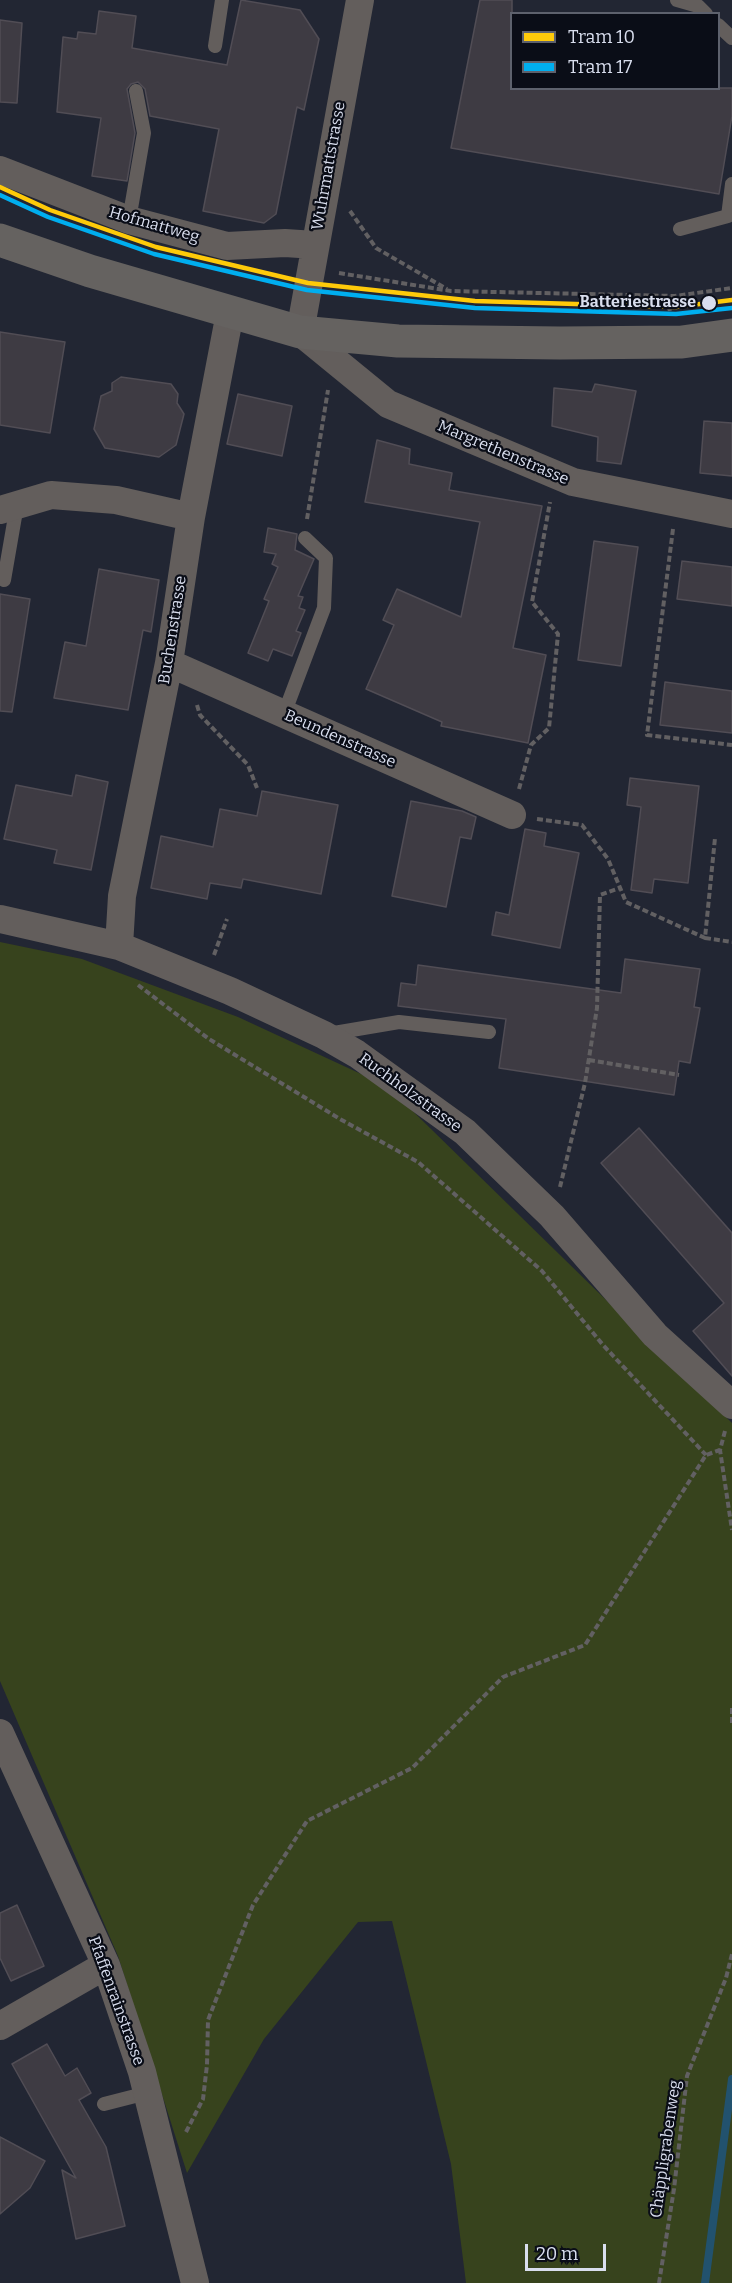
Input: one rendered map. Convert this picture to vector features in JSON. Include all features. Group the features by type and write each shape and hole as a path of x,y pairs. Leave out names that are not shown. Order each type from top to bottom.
{"main road":[{"path":"0,240 90,272 230,314 300,332 398,341 548,343 682,342 732,335"}],"street":[{"name":"Wuhrmattstrasse","path":"300,332 326,178 360,0"},
{"name":"Hofmattweg","path":"0,170 129,220 227,246 285,243 312,257"},
{"name":"Buchenstrasse","path":"119,946 122,896 175,666 191,518 230,314"},
{"name":"Margrethenstrasse","path":"300,332 388,404 555,475 584,486 732,514"},
{"path":"9,507 51,495 116,500 191,518"},
{"name":"Beundenstrasse","path":"175,666 512,815"},
{"name":"Ruchholzstrasse","path":"0,919 119,946 205,983 230,991 324,1035 357,1054 465,1132 552,1216 729,1417"},
{"name":"Pfaffenrainstrasse","path":"0,1733 68,1875 106,1965 161,2142 195,2283"},
{"path":"0,2026 106,1965"}],"lane":[{"path":"215,46 222,0"},
{"path":"677,0 698,6 704,12"},
{"path":"720,27 732,38"},
{"path":"129,220 144,133 136,91"},
{"path":"680,229 728,216 732,184"},
{"path":"4,580 9,507"},
{"path":"284,714 324,608 326,558 304,538"},
{"path":"324,1035 399,1022 489,1032"},
{"path":"104,2104 147,2093"}],"path":[{"path":"326,178 376,248 451,291"},
{"path":"312,257 451,291 675,296 732,288"},
{"path":"304,538 333,359"},
{"path":"555,475 532,602 558,634 549,728 531,745 512,815 582,825 608,859 626,902 705,938 732,942"},
{"path":"676,504 647,735 732,745"},
{"path":"175,666 200,715 248,765 257,788"},
{"path":"705,938 715,838"},
{"path":"552,1216 578,1116 597,1008 600,895 620,888"},
{"path":"205,983 227,919"},
{"path":"119,946 121,972 209,1039 340,1119 418,1162 484,1218 542,1270 603,1345 706,1455"},
{"path":"589,1060 679,1076"},
{"path":"729,1417 720,1450 732,1530"},
{"path":"161,2142 188,2132 202,2099 207,2065 208,2020 253,1905 307,1821 412,1768 503,1677 585,1645 706,1455 720,1450"},
{"path":"732,1708 732,1723"},
{"name":"Chäppligrabenweg","path":"659,2283 674,2189 687,2076 726,1978 732,1954"}],"green space":[{"path":"0,942 82,959 238,1017 387,1086 732,1423 732,2283 466,2283 451,2164 392,1921 358,1922 264,2039 187,2173 118,1956 0,1681"}],"building":[{"path":"241,0 300,10 319,39 304,110 297,107 276,214 264,223 203,211 219,129 150,116 145,89 138,82 131,84 127,89 135,133 127,181 92,176 101,118 57,112 63,37 77,39 78,32 96,34 99,11 136,16 132,48 227,65"},
{"path":"480,0 512,0 510,90 720,90 720,88 732,88 732,116 719,194 451,148"},
{"path":"0,20 22,23 17,103 0,102"},
{"path":"0,332 65,342 50,433 0,425"},
{"path":"121,377 171,384 178,394 177,403 184,414 176,445 159,457 105,448 94,429 101,396 112,391 112,383"},
{"path":"595,384 636,391 621,464 597,461 598,437 552,426 554,388 592,392"},
{"path":"238,394 292,406 282,456 227,444"},
{"path":"704,421 732,423 732,476 700,473"},
{"path":"377,440 410,449 409,464 452,473 449,490 542,506 513,648 546,655 528,743 441,726 442,722 366,689 394,625 383,620 397,589 461,617 480,522 365,502"},
{"path":"268,528 297,534 295,550 314,559 298,596 303,597 299,608 305,610 296,631 301,633 292,656 273,649 268,661 248,653 269,601 264,599 278,567 272,564 276,554 264,552"},
{"path":"594,541 638,547 621,666 578,660"},
{"path":"682,561 732,567 732,606 677,599"},
{"path":"99,569 159,580 151,632 143,630 128,710 54,698 65,642 86,646"},
{"path":"0,594 30,599 12,712 0,711"},
{"path":"665,682 732,691 732,733 660,725"},
{"path":"76,775 108,782 91,870 54,863 57,850 4,839 16,785 72,796"},
{"path":"630,778 699,786 688,883 654,879 652,893 631,890 641,807 627,805"},
{"path":"262,791 338,805 321,894 243,879 241,888 210,883 207,899 151,888 161,836 213,847 220,809 257,816"},
{"path":"411,801 462,811 476,817 471,839 460,837 446,907 392,896"},
{"path":"525,829 546,833 544,846 579,853 560,948 492,935 496,912 509,915"},
{"path":"625,959 700,969 694,1007 700,1008 690,1063 679,1061 674,1095 499,1068 506,1019 398,1006 401,983 416,985 418,965 621,993"},
{"path":"639,1128 732,1233 732,1376 693,1331 724,1303 601,1163"},
{"path":"17,1905 44,1966 11,1981 0,1958 0,1913"},
{"path":"47,2044 65,2076 77,2068 91,2093 79,2100 106,2147 125,2226 76,2239 62,2170 76,2178 12,2064"},
{"path":"0,2137 45,2161 30,2188 0,2214"}],"waterway":[{"path":"705,2283 732,2079"}],"tram line":[{"name":"10","path":"0,187 50,210 156,247 308,283 475,301 676,307 732,300"},
{"name":"17","path":"0,195 48,217 154,254 307,290 475,308 676,314 732,308"}],"place":[{"name":"Batteriestrasse","path":"709,303"}]}
